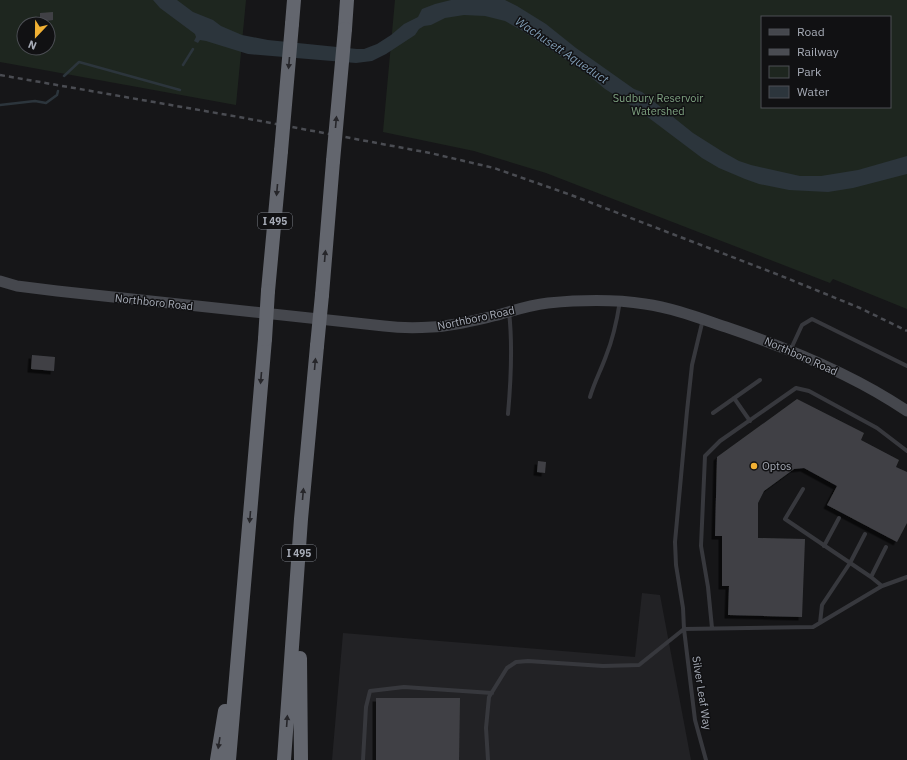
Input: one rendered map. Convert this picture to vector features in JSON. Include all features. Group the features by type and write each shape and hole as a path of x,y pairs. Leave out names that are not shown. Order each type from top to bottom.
{"highway":[{"name":"I 495","path":"229,760 294,0"},
{"name":"I 495","path":"284,760 301,519 347,0"},
{"path":"301,519 301,760"},
{"path":"217,760 243,594"}],"main road":[{"name":"Northboro Road","path":"0,281 17,286 56,291 396,327 442,326 530,306 563,302 620,301 661,306 757,337 790,351 852,380 885,397 907,411"}],"lane":[{"path":"590,397 612,339 618,318 620,301"},
{"path":"508,414 511,354 509,311"},
{"name":"Silver Leaf Way","path":"703,319 692,365 675,542 676,565 683,608 684,629 695,720 706,760"},
{"path":"790,351 802,325 812,319 907,366"},
{"path":"713,413 760,380"},
{"path":"712,628 702,546 705,456 720,441 796,388 808,391 877,428 907,451"},
{"path":"734,398 750,420"},
{"path":"804,489 785,519 882,586"},
{"path":"824,546 839,518"},
{"path":"820,622 822,605 850,563 865,534"},
{"path":"871,577 886,547"},
{"path":"488,760 486,728 489,697 507,668 516,662 528,661 602,666 639,665 684,629 813,627 882,586 907,577"},
{"path":"363,760 366,707 370,691 404,686 492,693"}],"shaded area":[{"path":"642,593 660,595 691,760 332,760 343,633 635,657"}],"green space":[{"path":"0,0 246,0 236,105 0,62"},
{"name":"Sudbury Reservoir Watershed","path":"395,0 907,0 907,309 833,279 830,283 546,173 474,151 383,132"}],"water":[{"name":"Wachusett Aqueduct","path":"153,0 177,0 193,12 213,20 221,26 242,35 268,40 364,49 377,44 404,24 418,17 422,9 435,4 451,0 505,0 546,24 576,48 634,89 642,92 693,133 739,161 800,176 821,176 858,170 907,156 907,174 853,188 828,192 789,190 759,184 745,179 719,168 702,158 641,112 605,89 586,73 521,30 505,21 485,16 464,15 445,18 419,29 415,35 386,54 372,61 356,63 248,54 206,41 200,40 198,43 194,41 196,37 195,34 160,8"}],"building":[{"path":"53,12 53,16 40,16 40,13"},
{"path":"32,355 55,357 54,371 31,369"},
{"path":"797,399 864,433 861,440 899,460 896,467 907,472 907,523 897,542 827,505 837,486 804,468 794,469 764,491 758,503 758,538 805,539 802,617 728,615 729,586 722,586 722,536 715,536 717,457"},
{"path":"538,461 546,462 545,473 537,472"},
{"path":"376,698 460,698 459,760 376,760"}],"waterway":[{"path":"183,65 193,49"},
{"path":"64,76 79,62 180,90"},
{"path":"0,105 35,101 46,103 57,95 58,91"}],"railway":[{"path":"0,75 239,117 430,153 494,168 571,195 779,275 860,308 907,331"}],"place":[{"name":"Optos","path":"754,466"}]}
